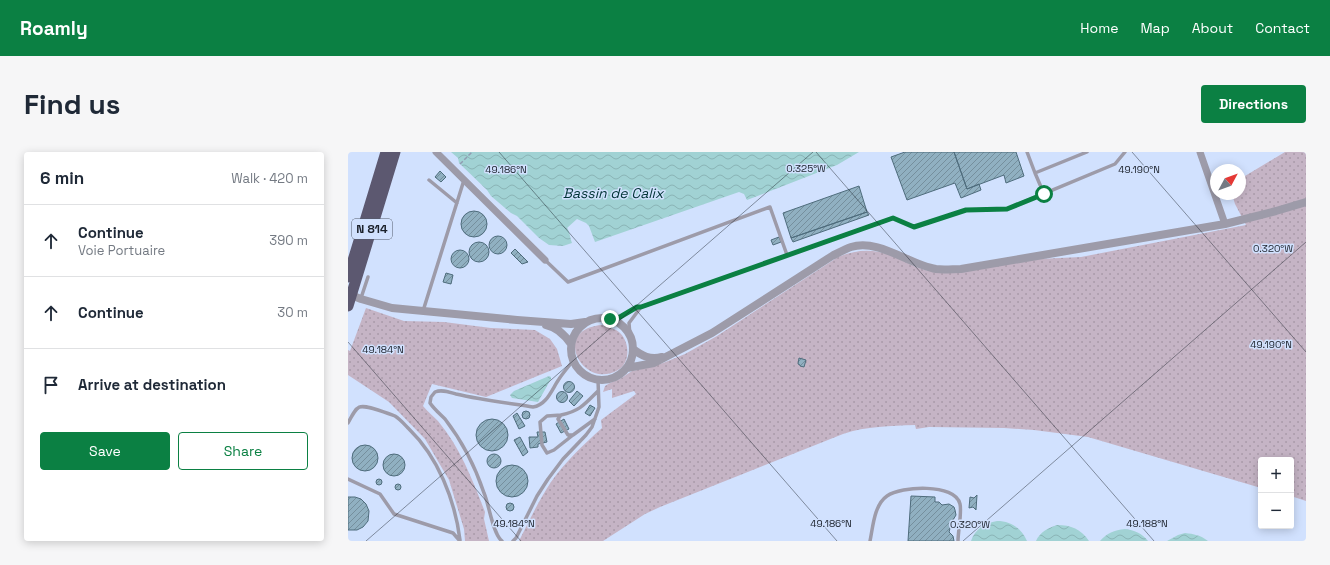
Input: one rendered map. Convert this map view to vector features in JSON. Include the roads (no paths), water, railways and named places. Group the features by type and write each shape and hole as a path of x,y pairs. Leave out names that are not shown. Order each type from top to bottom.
{"highway":[{"name":"N 814","path":"348,276 386,152"},
{"name":"N 814","path":"348,306 395,152"}],"street":[{"path":"436,152 545,260"},
{"path":"1200,152 1225,224"},
{"path":"627,368 654,364 712,333 832,256 853,246 872,246 917,264 937,269 961,269 1225,224 1306,202"},
{"path":"348,294 392,308 517,320 571,324 586,322 598,318 610,319 625,329 630,336 633,348 627,368 613,379 598,380 589,378 579,371 573,361 571,356 571,344 576,331 586,322"},
{"path":"517,320 552,326 559,330 571,344"},
{"path":"633,348 644,356 655,359 669,356"}],"lane":[{"path":"1027,152 1044,194"},
{"path":"1035,173 1087,152"},
{"path":"610,319 620,317 637,307 642,307 893,218 914,227 966,210 1007,209 1115,164 1125,152"},
{"path":"423,311 464,179"},
{"path":"429,180 457,202"},
{"path":"545,260 568,282 770,207 787,256"},
{"path":"361,299 368,277"},
{"path":"630,336 629,323 642,307"},
{"path":"502,541 497,536 485,493 470,458 445,419 430,403 431,397 435,392 442,390 480,400 537,407 546,400 558,379 573,361"},
{"path":"513,541 516,538 537,496 548,479 563,459 592,427 599,407 598,380"},
{"path":"595,419 554,450 547,453 542,445 540,422 547,416 571,412 581,408 598,391"},
{"path":"348,423 355,409 365,406 396,416 419,439 445,483 458,522 460,541"},
{"path":"561,414 558,419 568,434 573,435"},
{"path":"348,479 380,494 394,514 453,533 460,541"},
{"path":"870,541 876,514 880,504 887,496 903,490 929,488 942,490 954,495 958,499 960,505 958,541"}],"water":[{"name":"Bassin de Calix","path":"451,152 859,152 837,165 747,200 744,194 739,192 595,242 589,226 577,219 567,228 572,243 563,246 549,245 539,238 517,216 511,213 491,196 487,190 459,163 458,158"},
{"path":"549,376 551,379 538,402 512,398 510,395 514,391"},
{"path":"997,521 1007,522 1015,526 1022,532 1027,541 971,541 975,533 981,527 988,523"},
{"path":"1057,525 1075,528 1083,533 1089,541 1036,541 1045,531"},
{"path":"1125,529 1138,532 1148,541 1100,541 1111,532"},
{"path":"1185,533 1197,535 1208,541 1167,541"}]}
